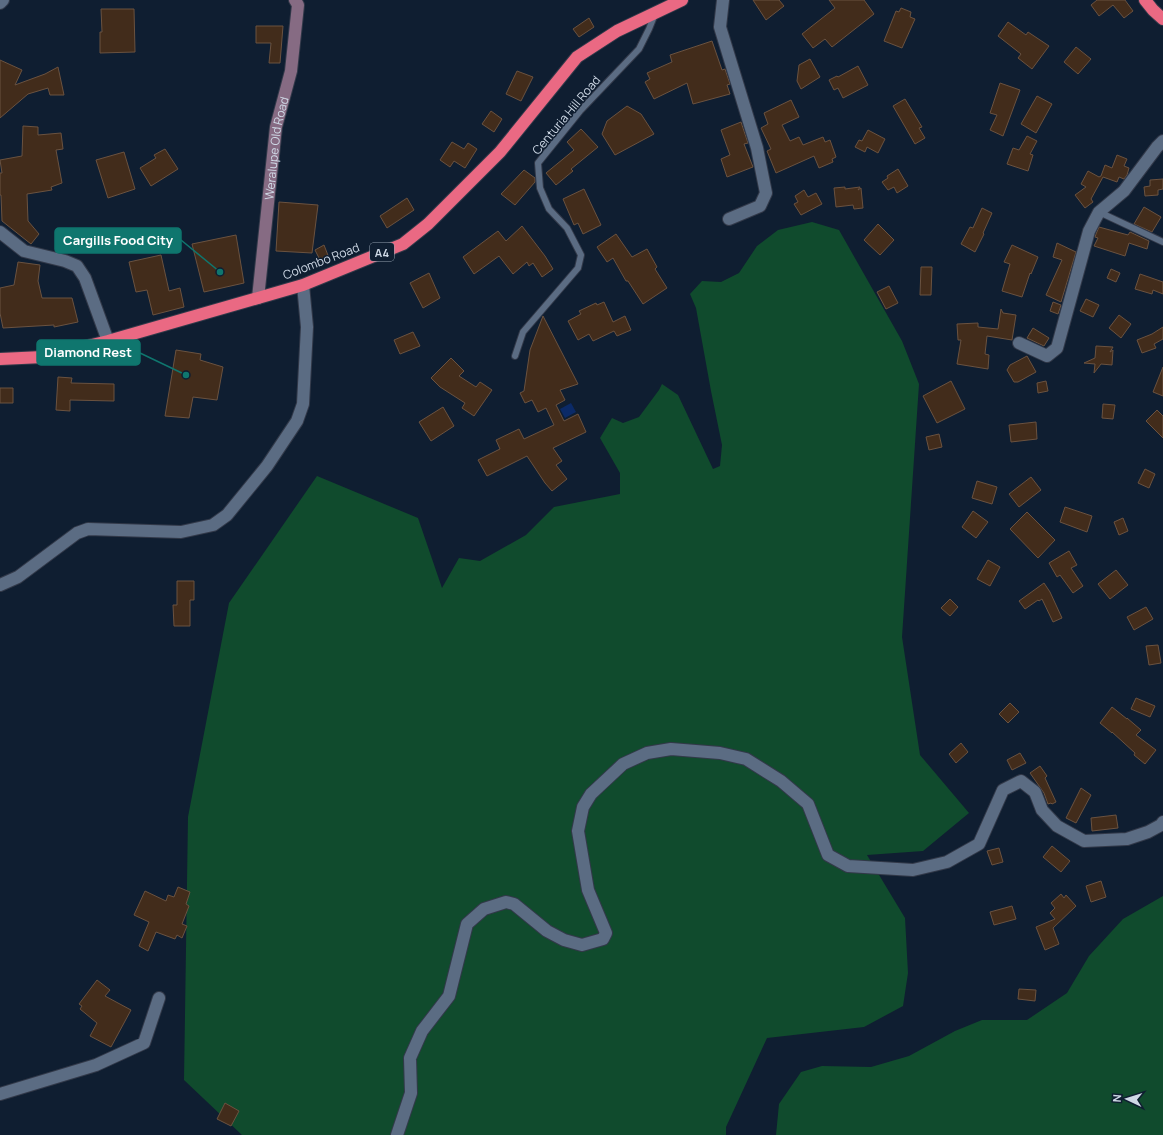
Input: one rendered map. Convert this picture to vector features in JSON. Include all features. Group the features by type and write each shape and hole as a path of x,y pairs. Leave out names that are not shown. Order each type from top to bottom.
{"highway":[{"name":"Colombo Road","path":"0,359 43,358 108,341 303,285 403,244 428,224 500,152 577,57 617,31 682,0"},
{"path":"1144,0 1163,19"}],"street":[{"path":"0,3 3,0"},
{"name":"Weralupe Old Road","path":"258,298 276,127 291,71 298,5 295,0"},
{"path":"723,0 720,27 757,148 766,192 760,206 728,219"},
{"path":"1019,343 1047,356 1057,348 1089,231 1099,212 1124,191 1163,141"},
{"path":"0,232 24,251 65,261 77,266 85,278 108,341"},
{"path":"0,585 18,578 77,533 88,529 181,532 213,525 227,515 267,466 297,421 303,404 307,327 303,285"},
{"path":"397,1135 411,1093 410,1058 422,1031 449,996 468,924 478,914 484,909 506,902 514,904 547,931 564,940 582,945 603,939 606,934 588,890 578,831 582,807 591,794 623,764 647,753 671,749 720,753 746,759 781,781 808,804 828,855 848,866 913,870 947,862 979,844 1003,790 1021,781 1035,792 1042,810 1056,826 1084,841 1127,839 1148,832 1161,825 1163,822"},
{"path":"0,1094 96,1065 144,1043 159,998"}],"lane":[{"name":"Centuria Hill Road","path":"515,356 523,332 578,268 581,255 567,228 549,209 540,188 538,163 580,111 639,49 650,29 656,13"},
{"path":"1099,212 1163,242"}],"green space":[{"path":"812,222 839,230 902,341 919,384 902,637 920,755 969,813 923,851 867,855 905,918 908,973 903,1006 864,1027 767,1038 726,1127 726,1135 242,1135 184,1080 188,817 229,603 317,476 418,518 442,588 459,558 480,561 526,535 554,507 620,494 620,473 600,438 612,418 623,423 639,417 662,384 678,395 713,469 720,466 722,445 696,308 690,294 702,281 721,282 739,273 757,246 778,230"},
{"path":"1163,896 1163,1135 776,1135 779,1104 801,1072 822,1066 871,1067 909,1056 955,1031 982,1020 1027,1020 1067,993 1089,956 1123,919"}],"water":[{"path":"571,403 576,412 565,418 560,409"}],"building":[{"path":"753,0 779,0 784,6 766,20"},
{"path":"829,0 864,0 874,14 832,47 825,39 813,48 802,34 835,8"},
{"path":"1097,0 1125,0 1133,11 1124,18 1113,5 1099,16 1091,5"},
{"path":"901,8 911,12 910,17 915,19 902,48 884,41 896,11 899,12"},
{"path":"101,9 134,9 135,52 100,53 100,32 102,32"},
{"path":"589,18 594,27 579,37 573,29"},
{"path":"1008,22 1026,35 1028,32 1049,46 1032,69 1018,58 1021,54 998,36"},
{"path":"256,26 283,26 280,63 269,63 271,43 256,43"},
{"path":"712,41 722,70 725,69 730,84 727,85 730,94 693,104 687,83 654,99 645,82 650,79 647,73 672,62 670,55"},
{"path":"1076,47 1091,59 1078,74 1064,62"},
{"path":"810,59 820,77 801,89 797,81 799,65"},
{"path":"0,60 22,70 15,85 45,74 58,67 64,95 50,95 48,88 28,94 0,118"},
{"path":"858,66 868,85 843,98 838,88 834,90 829,80 837,76 838,77"},
{"path":"517,71 533,77 521,101 506,94"},
{"path":"1000,83 1020,90 1003,136 990,130 997,115 990,113"},
{"path":"1037,96 1052,104 1036,133 1021,124"},
{"path":"905,99 922,127 919,128 925,138 915,144 893,106"},
{"path":"791,100 799,117 782,125 790,141 799,137 803,145 823,137 825,142 830,140 836,157 832,159 833,162 819,168 814,156 776,173 767,151 771,149 761,128 768,124 764,113"},
{"path":"627,106 641,114 654,134 615,155 602,134 607,121"},
{"path":"491,111 502,119 494,132 482,124"},
{"path":"741,122 748,143 744,144 753,167 727,177 721,159 730,155 721,130"},
{"path":"23,126 38,127 38,135 61,133 63,149 56,150 62,183 51,187 52,190 27,194 28,221 39,234 31,244 2,221 0,195 0,173 2,173 0,160 22,156"},
{"path":"581,129 598,147 571,169 573,171 556,185 546,173 574,150 567,142"},
{"path":"868,130 885,139 878,153 867,147 865,152 855,147 859,140 862,141"},
{"path":"1027,136 1037,141 1030,154 1033,155 1028,171 1007,164 1013,148 1019,150"},
{"path":"452,142 464,149 468,143 477,149 465,168 454,161 450,167 440,160"},
{"path":"165,149 178,169 151,186 140,168 156,158 154,155"},
{"path":"124,152 135,189 108,198 96,160"},
{"path":"1117,155 1127,159 1124,166 1129,168 1127,175 1124,179 1119,177 1117,182 1103,177 1091,199 1093,202 1085,208 1075,195 1086,187 1081,184 1088,171 1099,177 1101,176 1105,165 1112,168"},
{"path":"898,169 908,186 897,193 894,187 888,190 882,182 888,178 887,176"},
{"path":"524,170 535,178 535,182 515,205 501,194"},
{"path":"1163,179 1163,189 1158,190 1158,195 1145,196 1144,187 1150,186 1150,180"},
{"path":"845,187 845,189 860,187 858,190 861,188 863,208 854,209 853,205 836,207 834,188"},
{"path":"584,189 601,225 583,234 578,223 574,225 563,199"},
{"path":"804,190 808,197 816,193 822,204 801,215 794,204 798,202 795,196"},
{"path":"407,198 414,210 387,228 380,216"},
{"path":"279,202 318,205 312,253 276,251"},
{"path":"1144,207 1161,217 1152,232 1134,224"},
{"path":"982,208 992,213 975,252 961,244 970,227 973,228"},
{"path":"878,224 894,240 880,255 864,240"},
{"path":"522,226 553,269 542,277 533,263 529,266 527,262 513,274 499,256 474,274 463,257 498,231 506,241"},
{"path":"1099,227 1128,235 1130,232 1149,241 1147,249 1129,243 1125,256 1094,246 1098,238 1095,237"},
{"path":"616,234 632,257 647,249 657,267 655,269 667,288 643,304 628,281 626,281 613,258 607,262 597,247"},
{"path":"236,235 244,283 204,292 192,244"},
{"path":"1057,243 1076,252 1061,302 1046,295 1062,260 1053,257"},
{"path":"324,245 329,258 321,262 315,250"},
{"path":"1012,245 1038,257 1031,274 1030,273 1022,297 1002,291 1010,264 1004,262"},
{"path":"161,255 169,291 180,288 184,307 153,315 147,290 136,292 129,262"},
{"path":"18,262 40,265 38,281 42,298 72,298 78,322 54,327 54,325 3,328 0,313 0,288 14,285"},
{"path":"921,267 932,267 931,295 920,295"},
{"path":"1111,269 1120,273 1116,282 1107,278"},
{"path":"429,273 440,298 423,308 410,283"},
{"path":"1140,274 1163,282 1163,294 1153,290 1152,294 1135,289"},
{"path":"889,286 898,303 886,309 877,292"},
{"path":"1086,299 1099,305 1093,317 1080,311"},
{"path":"604,302 613,322 625,316 631,330 617,336 614,331 593,341 589,334 578,340 568,321 581,314 579,311 596,303 597,305"},
{"path":"1053,302 1061,305 1058,314 1050,311"},
{"path":"1001,309 1003,313 1016,315 1012,340 987,336 985,354 989,355 988,369 957,364 961,340 958,340 957,324 978,323 978,327 998,329"},
{"path":"1119,315 1131,324 1121,338 1109,328"},
{"path":"543,316 578,384 560,390 565,400 556,405 564,421 578,414 586,432 553,448 562,461 556,465 567,479 552,491 527,456 487,476 478,460 500,449 496,440 519,429 524,439 554,425 546,408 538,412 532,400 525,403 520,393 524,391 530,350"},
{"path":"1163,327 1163,339 1154,344 1156,348 1142,353 1137,340 1152,334"},
{"path":"1033,328 1049,338 1044,346 1027,338"},
{"path":"413,332 420,346 400,354 394,340"},
{"path":"1096,346 1113,347 1110,352 1113,350 1112,365 1101,364 1094,373 1095,364 1084,363 1095,358"},
{"path":"176,350 201,354 200,360 223,367 217,400 193,397 189,418 165,416"},
{"path":"1027,356 1036,372 1018,382 1014,382 1007,370 1010,365"},
{"path":"451,358 464,371 459,376 476,387 480,382 492,390 474,416 462,408 465,403 440,387 431,378"},
{"path":"1163,367 1163,396 1153,392"},
{"path":"58,377 72,378 71,383 114,384 114,401 70,400 70,411 56,410"},
{"path":"951,381 965,409 937,423 923,396"},
{"path":"1046,381 1048,391 1038,393 1037,383"},
{"path":"0,388 13,388 13,403 0,403"},
{"path":"1103,404 1115,405 1113,419 1102,418"},
{"path":"443,407 454,426 431,441 419,422"},
{"path":"1157,410 1163,416 1163,438 1146,421"},
{"path":"1036,422 1037,439 1011,442 1009,425"},
{"path":"939,434 942,447 929,450 926,437"},
{"path":"1145,469 1155,474 1149,488 1138,483"},
{"path":"1031,477 1041,490 1019,507 1009,494"},
{"path":"977,481 997,487 992,504 972,498"},
{"path":"1065,507 1092,516 1087,532 1060,522"},
{"path":"973,511 988,522 976,538 962,527"},
{"path":"1027,512 1055,540 1038,558 1010,529"},
{"path":"1123,518 1128,531 1119,535 1114,522"},
{"path":"1069,551 1077,565 1071,568 1083,586 1073,593 1060,575 1057,577 1049,563"},
{"path":"988,560 1000,567 990,586 977,579"},
{"path":"1116,570 1128,585 1110,599 1098,584"},
{"path":"177,581 194,581 194,600 190,600 190,626 174,626 173,605 177,605"},
{"path":"1044,583 1050,592 1062,618 1053,622 1042,599 1025,609 1019,601"},
{"path":"950,599 958,607 950,616 941,608"},
{"path":"1146,607 1153,619 1134,630 1127,617"},
{"path":"1158,645 1161,663 1149,665 1146,646"},
{"path":"1136,698 1155,706 1150,717 1131,709"},
{"path":"1010,703 1019,712 1008,723 999,714"},
{"path":"1112,707 1141,730 1136,735 1156,750 1145,764 1112,732 1100,723"},
{"path":"961,743 968,752 956,763 949,754"},
{"path":"1020,753 1026,763 1012,770 1007,760"},
{"path":"1040,766 1047,776 1045,778 1056,802 1052,804 1048,804 1044,793 1030,773"},
{"path":"1081,788 1091,795 1076,823 1066,818"},
{"path":"1116,815 1118,828 1092,831 1091,818"},
{"path":"1052,846 1070,861 1061,872 1043,857"},
{"path":"999,848 1003,862 992,865 987,851"},
{"path":"1101,881 1106,897 1091,902 1086,886"},
{"path":"178,887 190,892 186,904 189,906 182,924 187,926 182,938 177,935 175,939 156,932 148,951 139,946 149,922 134,915 145,891 166,901 168,895 174,897"},
{"path":"1061,894 1064,898 1066,895 1076,906 1053,928 1059,944 1045,950 1036,927 1055,919 1050,913 1055,908 1051,903"},
{"path":"1012,906 1016,919 994,925 990,912"},
{"path":"97,980 110,990 105,996 131,1010 111,1047 90,1036 97,1023 80,1009 82,1006 79,1004"},
{"path":"1019,989 1036,990 1035,1001 1018,999"},
{"path":"225,1103 239,1111 231,1126 217,1119"}],"place":[{"name":"Cargills Food City","path":"220,272"},
{"name":"Diamond Rest","path":"186,375"}]}
